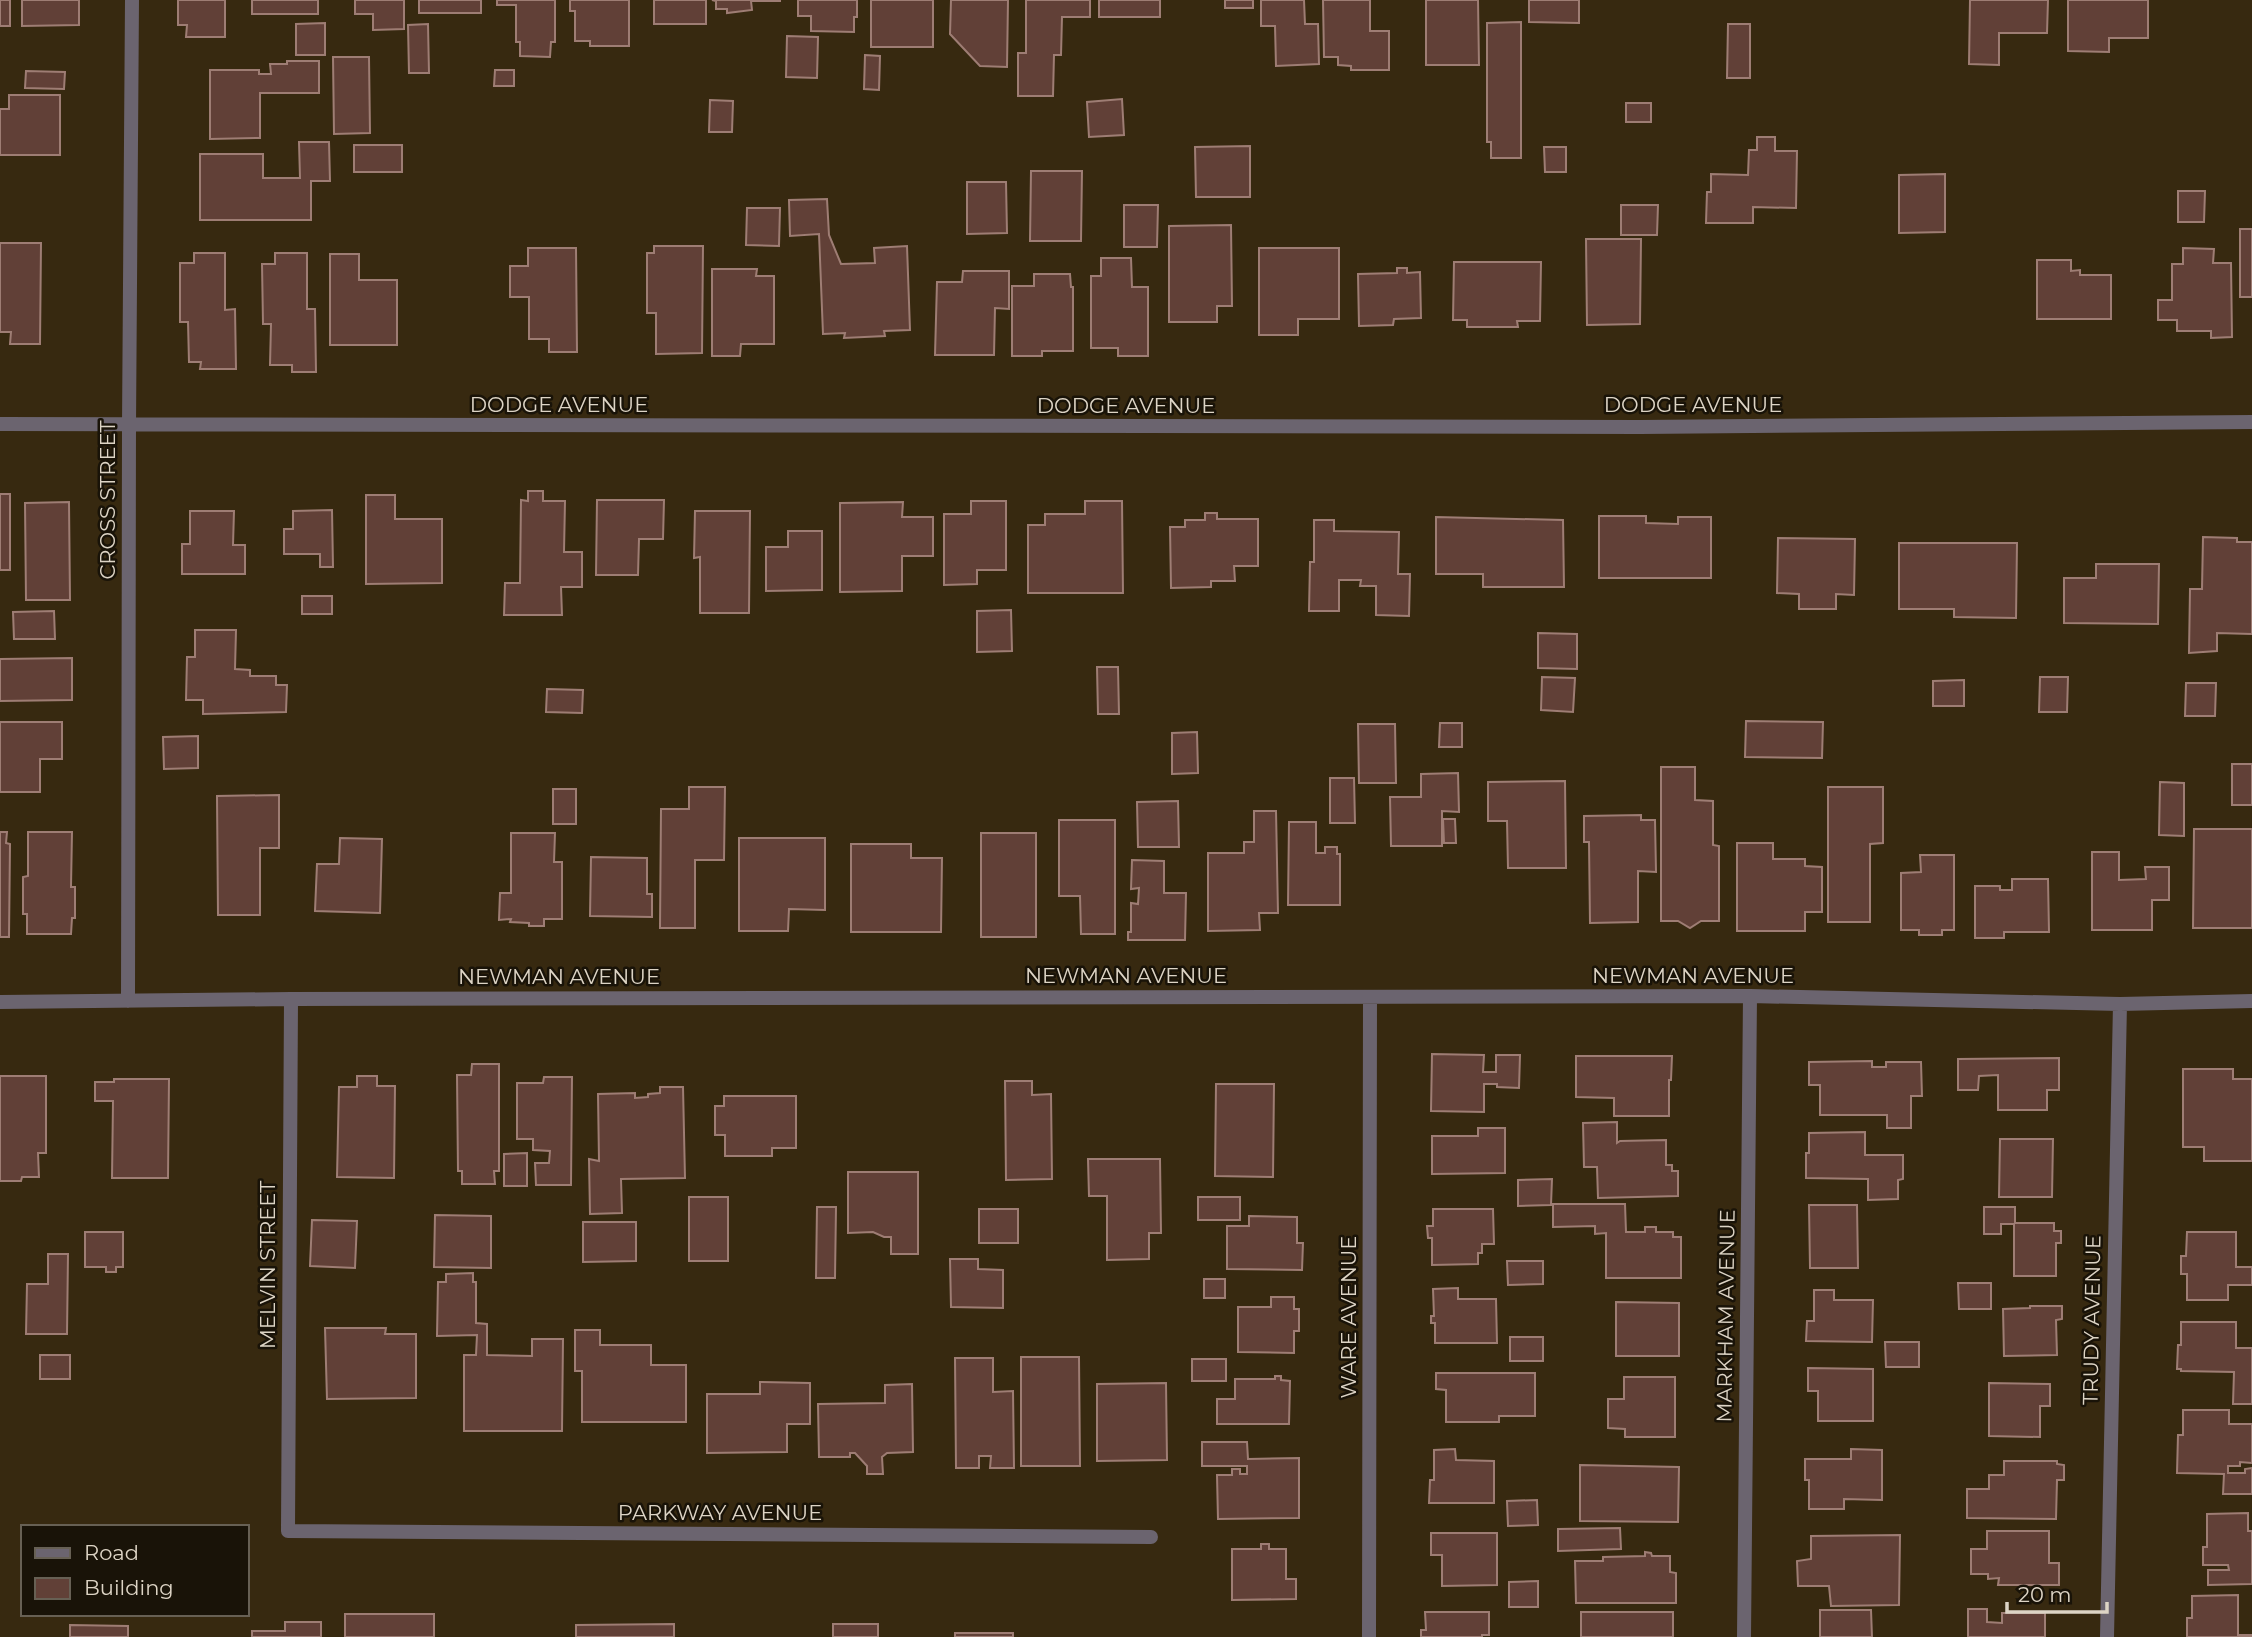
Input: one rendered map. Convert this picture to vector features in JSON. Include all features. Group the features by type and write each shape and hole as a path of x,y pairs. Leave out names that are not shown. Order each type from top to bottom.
{"street":[{"name":"CROSS STREET","path":"128,1001 132,0"},
{"name":"DODGE AVENUE","path":"0,424 1640,427 2252,422"},
{"name":"NEWMAN AVENUE","path":"0,1002 1750,996 2120,1004 2252,1001"},
{"name":"MARKHAM AVENUE","path":"1744,1637 1750,996"},
{"name":"WARE AVENUE","path":"1370,997 1370,1637"},
{"name":"MELVIN STREET","path":"288,1531 290,999"},
{"name":"TRUDY AVENUE","path":"2107,1637 2120,1004"},
{"name":"PARKWAY AVENUE","path":"288,1531 1151,1537"}],"building":[{"path":"0,0 10,0 10,26 0,26"},
{"path":"22,0 79,0 79,25 22,26"},
{"path":"178,0 225,0 225,37 186,37 187,25 178,25"},
{"path":"252,0 318,0 318,14 252,14"},
{"path":"355,0 404,0 404,29 373,30 373,14 355,14"},
{"path":"419,0 481,0 481,13 419,13"},
{"path":"497,0 555,0 555,42 551,42 550,57 520,56 520,42 516,42 516,5 497,5"},
{"path":"570,0 629,0 629,46 590,46 590,41 575,41 575,11 570,11"},
{"path":"654,0 706,0 706,24 654,24"},
{"path":"712,0 780,1 751,1 752,10 727,13 727,9 716,9 716,1"},
{"path":"798,0 857,0 854,32 811,31 811,16 798,16"},
{"path":"871,0 933,0 933,47 871,47"},
{"path":"951,0 1008,0 1007,67 980,66 950,34"},
{"path":"1026,0 1090,0 1090,17 1062,17 1061,55 1054,55 1053,96 1018,96 1018,53 1026,53"},
{"path":"1099,0 1160,0 1160,17 1099,17"},
{"path":"1225,0 1253,0 1253,8 1225,8"},
{"path":"1261,0 1304,0 1305,24 1318,24 1319,64 1276,66 1275,26 1261,26"},
{"path":"1323,0 1370,0 1370,31 1389,31 1389,70 1351,70 1351,66 1338,65 1338,57 1324,57"},
{"path":"1426,0 1478,0 1479,65 1426,65"},
{"path":"1529,0 1579,0 1579,23 1529,22"},
{"path":"1970,0 2048,0 2047,33 1999,33 1999,65 1969,64"},
{"path":"2068,0 2148,0 2148,38 2109,38 2109,52 2068,51"},
{"path":"1521,22 1521,158 1491,158 1491,142 1487,142 1487,23"},
{"path":"325,23 325,55 296,55 296,24"},
{"path":"428,24 429,73 409,73 408,25"},
{"path":"1728,24 1750,24 1750,78 1727,78"},
{"path":"787,36 818,37 817,78 786,77"},
{"path":"865,55 880,56 879,90 864,89"},
{"path":"333,57 369,57 370,133 334,134"},
{"path":"287,61 319,61 319,93 260,93 260,138 210,139 210,70 259,70 259,74 271,74 270,64 287,64"},
{"path":"495,70 514,70 514,86 494,86"},
{"path":"26,71 65,72 64,89 25,88"},
{"path":"9,95 60,95 60,155 0,155 0,109 9,109"},
{"path":"1122,99 1124,135 1089,137 1087,102"},
{"path":"710,100 733,101 732,132 709,132"},
{"path":"1626,103 1651,103 1651,122 1626,122"},
{"path":"1757,137 1775,137 1775,151 1797,151 1796,208 1753,207 1753,223 1706,223 1707,192 1711,192 1711,174 1748,175 1749,150 1757,150"},
{"path":"299,142 329,142 330,181 311,181 311,220 200,220 200,154 263,154 263,178 300,178"},
{"path":"354,145 402,145 402,172 354,172"},
{"path":"1250,146 1250,197 1196,197 1195,147"},
{"path":"1544,147 1566,147 1566,172 1545,172"},
{"path":"1031,171 1082,171 1081,241 1030,241"},
{"path":"1945,174 1945,232 1899,233 1899,175"},
{"path":"967,182 1006,182 1007,233 967,234"},
{"path":"2178,191 2205,191 2204,222 2178,222"},
{"path":"827,199 829,235 841,264 875,263 874,248 907,246 910,330 884,331 885,336 844,338 845,333 823,334 819,234 790,236 789,200"},
{"path":"1124,205 1158,205 1157,247 1124,247"},
{"path":"1621,205 1658,205 1657,235 1621,235"},
{"path":"747,208 780,208 779,246 746,245"},
{"path":"1231,225 1232,306 1217,306 1217,322 1169,322 1169,226"},
{"path":"2240,229 2252,229 2252,297 2240,297"},
{"path":"1586,239 1641,239 1640,324 1587,325"},
{"path":"0,243 41,243 40,344 10,344 11,332 0,332"},
{"path":"654,246 703,246 702,353 656,354 656,313 647,313 647,253 654,253"},
{"path":"528,248 576,248 577,352 549,352 549,339 529,339 529,297 510,297 510,266 528,266"},
{"path":"1259,248 1339,248 1339,319 1298,319 1298,335 1259,335"},
{"path":"2183,248 2214,249 2213,263 2231,263 2232,337 2211,338 2211,331 2177,331 2177,320 2158,320 2158,300 2172,300 2172,264 2183,264"},
{"path":"194,253 225,253 225,310 235,309 236,369 200,369 201,362 189,362 188,322 180,322 180,263 194,263"},
{"path":"275,253 307,253 307,309 315,309 316,372 292,372 292,365 270,365 271,324 263,324 262,264 275,264"},
{"path":"330,254 359,254 359,280 397,280 397,345 330,345"},
{"path":"1101,258 1131,258 1132,287 1148,287 1148,356 1118,356 1118,348 1091,348 1091,276 1101,276"},
{"path":"2037,260 2071,260 2071,271 2080,270 2080,275 2111,275 2111,319 2037,319"},
{"path":"1454,262 1541,262 1540,321 1517,321 1518,327 1467,327 1467,320 1453,320"},
{"path":"1397,268 1407,268 1407,273 1420,272 1421,318 1394,319 1393,325 1359,326 1358,274 1397,273"},
{"path":"712,269 757,269 756,276 774,276 774,344 741,344 740,356 712,356"},
{"path":"963,271 1009,271 1009,309 995,308 994,355 935,355 937,282 962,282"},
{"path":"1034,274 1070,274 1073,287 1073,351 1042,351 1042,356 1012,356 1012,286 1034,286"},
{"path":"528,491 543,491 543,501 565,501 564,552 582,552 582,587 561,587 562,615 504,615 505,583 520,583 521,500 528,501"},
{"path":"0,494 10,494 10,570 0,570"},
{"path":"366,495 395,495 395,519 442,519 442,583 366,584"},
{"path":"597,500 664,500 663,539 639,539 638,575 596,575"},
{"path":"971,501 1006,501 1006,570 977,570 977,584 944,585 944,514 971,514"},
{"path":"1085,501 1122,501 1123,593 1028,593 1028,525 1045,525 1045,514 1085,514"},
{"path":"69,502 70,600 26,600 25,503"},
{"path":"903,502 902,517 933,517 933,556 902,556 902,591 840,592 840,503"},
{"path":"332,510 333,567 320,567 320,554 284,554 284,529 293,529 293,511"},
{"path":"190,511 234,511 233,545 245,545 245,574 182,574 182,544 190,544"},
{"path":"695,511 750,511 749,613 700,613 700,557 694,558"},
{"path":"1205,513 1217,513 1217,519 1258,519 1258,566 1234,566 1235,581 1211,581 1211,587 1171,588 1170,527 1185,527 1185,520 1205,520"},
{"path":"1599,516 1646,516 1646,523 1678,524 1678,517 1711,517 1711,578 1599,578"},
{"path":"1436,517 1563,520 1564,587 1483,587 1483,574 1436,574"},
{"path":"1314,520 1334,520 1334,531 1399,532 1398,574 1410,574 1409,616 1376,615 1376,586 1360,586 1361,580 1339,580 1339,611 1309,611 1310,562 1314,562"},
{"path":"788,531 822,531 822,590 766,591 766,547 788,547"},
{"path":"2203,537 2237,538 2237,542 2252,542 2252,634 2217,633 2217,651 2189,653 2190,589 2202,589"},
{"path":"1778,538 1855,539 1854,595 1836,594 1836,609 1799,609 1799,594 1777,593"},
{"path":"1899,543 2017,543 2016,618 1954,617 1954,609 1899,609"},
{"path":"2096,564 2159,564 2158,624 2064,623 2064,578 2096,578"},
{"path":"302,596 332,596 332,614 302,614"},
{"path":"1011,610 1012,651 977,652 977,611"},
{"path":"54,611 55,639 14,639 13,612"},
{"path":"195,630 236,630 235,669 250,670 250,676 276,676 276,685 287,685 286,712 203,714 203,700 186,700 187,657 195,657"},
{"path":"1538,633 1577,634 1577,669 1538,668"},
{"path":"72,658 72,700 0,701 0,659"},
{"path":"1097,667 1118,667 1119,714 1098,714"},
{"path":"1542,677 1575,678 1573,712 1541,710"},
{"path":"2040,677 2068,677 2067,712 2039,712"},
{"path":"1964,680 1964,706 1933,706 1933,681"},
{"path":"2186,683 2216,683 2215,716 2185,716"},
{"path":"547,689 583,690 582,713 546,712"},
{"path":"1746,721 1823,722 1822,758 1745,757"},
{"path":"0,722 62,722 62,759 40,759 40,792 0,792"},
{"path":"1440,723 1462,723 1462,747 1439,747"},
{"path":"1358,724 1395,724 1396,783 1359,783"},
{"path":"1197,732 1198,773 1172,774 1172,733"},
{"path":"198,736 198,768 164,769 163,737"},
{"path":"2232,764 2252,764 2252,805 2232,805"},
{"path":"1661,767 1695,767 1695,800 1713,801 1713,845 1719,846 1719,921 1701,921 1690,928 1678,921 1661,921"},
{"path":"1458,773 1459,812 1442,811 1442,846 1391,846 1390,797 1421,797 1421,774"},
{"path":"1330,778 1354,778 1355,823 1330,823"},
{"path":"1565,781 1566,868 1508,868 1507,821 1488,821 1488,782"},
{"path":"2160,782 2184,783 2184,836 2159,835"},
{"path":"689,787 725,787 724,860 695,860 695,928 660,928 661,809 689,809"},
{"path":"1828,787 1883,787 1883,843 1870,844 1870,922 1828,922"},
{"path":"553,789 576,789 576,824 553,824"},
{"path":"279,795 279,848 260,848 260,915 218,915 217,796"},
{"path":"1178,801 1179,847 1138,847 1137,802"},
{"path":"1254,811 1276,811 1278,913 1259,913 1260,930 1208,931 1208,853 1244,853 1244,842 1254,842"},
{"path":"1641,815 1641,820 1655,820 1656,872 1638,871 1638,922 1590,923 1589,842 1584,842 1584,816"},
{"path":"1443,819 1455,819 1456,843 1444,843"},
{"path":"1059,820 1115,820 1115,934 1081,934 1080,896 1059,896"},
{"path":"1289,822 1316,822 1316,853 1325,853 1325,847 1337,847 1337,854 1340,854 1340,905 1288,905"},
{"path":"2194,829 2252,829 2252,928 2193,928"},
{"path":"0,832 7,832 6,843 10,844 9,937 0,937"},
{"path":"28,832 72,832 71,887 75,887 75,918 72,918 71,934 27,934 27,914 23,914 23,877 28,876"},
{"path":"511,833 555,833 554,862 562,862 562,919 544,919 544,926 510,922 511,919 499,920 500,893 511,893"},
{"path":"981,833 1036,833 1036,937 981,937"},
{"path":"340,838 382,839 380,913 315,911 317,864 339,864"},
{"path":"739,838 825,838 825,910 789,909 788,931 739,931"},
{"path":"1737,843 1773,843 1773,859 1805,859 1805,866 1822,867 1822,912 1805,912 1805,931 1737,931"},
{"path":"851,844 911,844 911,858 942,858 941,932 851,932"},
{"path":"2092,852 2119,852 2119,880 2146,879 2145,867 2169,867 2169,900 2152,900 2152,930 2092,930"},
{"path":"1920,855 1954,855 1954,930 1942,930 1942,935 1919,935 1919,930 1901,930 1901,873 1921,872"},
{"path":"591,857 647,858 647,894 652,894 652,917 590,916"},
{"path":"1132,860 1164,861 1164,893 1186,893 1185,940 1128,940 1128,932 1131,932 1131,903 1138,904 1139,888 1131,889"},
{"path":"2012,879 2048,879 2049,932 2004,932 2004,938 1975,938 1975,886 2000,886 2000,890 2012,890"},
{"path":"1432,1054 1484,1055 1483,1072 1496,1072 1496,1055 1520,1055 1519,1088 1484,1084 1484,1112 1431,1111"},
{"path":"1576,1056 1672,1056 1669,1116 1614,1116 1614,1098 1576,1097"},
{"path":"2059,1058 2059,1090 2047,1090 2047,1110 1998,1110 1998,1075 1979,1076 1978,1090 1958,1090 1958,1059"},
{"path":"1872,1061 1872,1067 1886,1067 1886,1062 1921,1062 1922,1096 1911,1096 1911,1128 1887,1128 1887,1115 1820,1115 1820,1085 1809,1085 1809,1062"},
{"path":"472,1064 499,1064 499,1171 494,1171 495,1184 462,1184 462,1171 458,1171 457,1075 471,1075"},
{"path":"2183,1069 2233,1069 2233,1079 2252,1079 2252,1161 2204,1161 2204,1147 2183,1147"},
{"path":"0,1076 46,1076 46,1153 38,1153 39,1177 22,1177 21,1181 0,1181"},
{"path":"357,1076 377,1076 377,1086 395,1086 394,1178 337,1177 339,1087 357,1087"},
{"path":"544,1077 572,1077 571,1185 536,1185 535,1163 549,1163 550,1151 533,1150 533,1139 517,1139 517,1083 543,1083"},
{"path":"114,1079 169,1079 168,1178 112,1178 113,1101 95,1101 95,1082 114,1082"},
{"path":"1005,1081 1032,1081 1032,1095 1051,1094 1052,1179 1006,1180"},
{"path":"1216,1084 1274,1084 1273,1177 1215,1176"},
{"path":"660,1087 683,1087 685,1178 621,1179 622,1213 590,1214 589,1159 599,1161 598,1094 635,1093 635,1098 648,1097 648,1094 660,1093"},
{"path":"724,1096 796,1096 796,1148 772,1148 772,1156 725,1156 725,1135 715,1135 715,1106 724,1106"},
{"path":"1617,1122 1617,1143 1666,1140 1666,1165 1672,1165 1672,1171 1678,1171 1678,1196 1598,1198 1597,1167 1584,1167 1583,1123"},
{"path":"1478,1128 1505,1128 1505,1173 1432,1174 1432,1136 1478,1136"},
{"path":"1865,1132 1865,1155 1903,1155 1903,1179 1898,1180 1898,1199 1868,1200 1868,1179 1806,1178 1809,1133"},
{"path":"2000,1139 2053,1139 2052,1197 1999,1197"},
{"path":"527,1153 527,1186 504,1186 504,1154"},
{"path":"1088,1159 1160,1159 1161,1233 1149,1233 1149,1259 1107,1260 1107,1196 1089,1196"},
{"path":"848,1172 918,1172 918,1254 891,1254 891,1237 873,1232 848,1233"},
{"path":"1552,1179 1551,1205 1518,1206 1518,1180"},
{"path":"689,1197 728,1197 728,1261 689,1261"},
{"path":"1198,1197 1240,1197 1240,1220 1198,1220"},
{"path":"1553,1204 1625,1204 1626,1232 1645,1232 1645,1227 1656,1227 1656,1232 1673,1232 1673,1237 1681,1237 1681,1278 1606,1278 1606,1233 1595,1234 1595,1226 1553,1227"},
{"path":"1809,1205 1857,1205 1858,1268 1810,1268"},
{"path":"817,1207 836,1207 835,1278 816,1278"},
{"path":"1984,1207 2015,1207 2015,1223 2054,1223 2054,1231 2061,1231 2061,1243 2056,1243 2056,1276 2014,1276 2014,1224 2001,1224 2001,1234 1984,1234"},
{"path":"979,1209 1018,1209 1018,1243 979,1243"},
{"path":"1433,1209 1493,1209 1494,1244 1482,1244 1482,1253 1478,1253 1478,1264 1432,1265 1432,1238 1428,1238 1427,1226 1433,1226"},
{"path":"435,1215 491,1216 491,1268 434,1267"},
{"path":"1249,1216 1297,1217 1297,1243 1303,1243 1302,1270 1227,1269 1227,1226 1249,1226"},
{"path":"312,1220 357,1221 355,1268 310,1266"},
{"path":"583,1222 636,1222 636,1261 583,1262"},
{"path":"85,1232 123,1232 123,1267 116,1267 116,1272 106,1272 106,1267 85,1267"},
{"path":"2187,1232 2236,1232 2236,1267 2252,1267 2252,1285 2228,1285 2228,1300 2187,1300 2187,1274 2181,1274 2181,1256 2186,1256"},
{"path":"48,1254 68,1254 67,1334 26,1334 27,1284 48,1284"},
{"path":"950,1259 978,1259 978,1269 1003,1270 1003,1308 951,1307"},
{"path":"1507,1261 1543,1261 1543,1284 1508,1285"},
{"path":"473,1273 473,1282 476,1282 476,1323 487,1324 487,1355 532,1356 532,1339 563,1339 562,1431 464,1431 464,1355 476,1355 477,1335 437,1336 438,1282 446,1282 446,1274"},
{"path":"1204,1279 1225,1279 1225,1298 1204,1298"},
{"path":"1958,1283 1991,1283 1991,1309 1959,1309"},
{"path":"1458,1288 1458,1299 1496,1299 1497,1343 1435,1343 1435,1323 1431,1323 1431,1316 1434,1316 1433,1289"},
{"path":"1814,1290 1834,1290 1834,1300 1873,1300 1872,1342 1806,1341 1807,1321 1814,1321"},
{"path":"1271,1297 1294,1297 1294,1309 1299,1309 1299,1331 1294,1331 1294,1353 1238,1352 1238,1307 1271,1307"},
{"path":"1616,1302 1679,1303 1679,1356 1616,1356"},
{"path":"2062,1306 2062,1319 2056,1320 2057,1355 2004,1356 2003,1309"},
{"path":"2181,1322 2236,1322 2236,1348 2252,1348 2252,1404 2233,1404 2234,1372 2177,1369"},
{"path":"325,1328 386,1328 385,1334 416,1334 416,1398 327,1399"},
{"path":"575,1330 600,1330 600,1345 651,1345 651,1365 686,1365 686,1422 582,1422 582,1371 575,1371"},
{"path":"1510,1337 1543,1337 1543,1361 1510,1361"},
{"path":"1885,1342 1919,1342 1919,1367 1886,1367"},
{"path":"40,1355 70,1355 70,1379 40,1379"},
{"path":"1021,1357 1079,1357 1080,1466 1021,1466"},
{"path":"955,1358 993,1358 993,1392 1013,1391 1014,1468 990,1468 991,1456 979,1456 979,1468 956,1468"},
{"path":"1192,1359 1226,1359 1226,1381 1192,1381"},
{"path":"1808,1368 1873,1369 1873,1421 1818,1421 1818,1391 1808,1391"},
{"path":"1436,1373 1535,1373 1535,1416 1499,1416 1499,1422 1446,1422 1446,1390 1436,1389"},
{"path":"1275,1376 1290,1381 1289,1424 1217,1424 1217,1399 1235,1399 1235,1379 1275,1379"},
{"path":"1624,1377 1675,1377 1675,1437 1625,1437 1625,1429 1608,1428 1608,1399 1624,1399"},
{"path":"760,1382 810,1383 810,1424 787,1424 787,1452 707,1453 707,1394 760,1394"},
{"path":"1166,1383 1167,1460 1097,1461 1097,1384"},
{"path":"1989,1383 2050,1384 2050,1406 2040,1406 2040,1437 1989,1436"},
{"path":"912,1384 913,1452 887,1453 882,1457 883,1474 867,1474 867,1466 855,1453 850,1453 850,1457 819,1457 818,1404 885,1403 885,1385"},
{"path":"2183,1410 2229,1410 2229,1424 2252,1424 2252,1463 2240,1462 2240,1466 2228,1466 2228,1473 2245,1473 2245,1469 2252,1468 2252,1494 2223,1494 2224,1474 2177,1473 2178,1435 2183,1435"},
{"path":"1202,1442 1247,1442 1248,1459 1299,1458 1299,1518 1218,1519 1217,1475 1232,1475 1232,1469 1240,1469 1240,1474 1247,1474 1247,1466 1202,1466"},
{"path":"1455,1449 1456,1460 1494,1461 1494,1503 1429,1503 1430,1480 1434,1480 1434,1450"},
{"path":"1851,1449 1882,1450 1882,1500 1844,1499 1844,1509 1809,1509 1809,1480 1805,1480 1805,1459 1851,1459"},
{"path":"2004,1461 2057,1461 2057,1464 2064,1465 2064,1480 2057,1480 2056,1519 1967,1518 1967,1489 1989,1489 1989,1475 2004,1475"},
{"path":"1580,1465 1679,1467 1678,1522 1580,1521"},
{"path":"1537,1500 1538,1525 1508,1526 1507,1501"},
{"path":"2248,1513 2248,1531 2252,1531 2252,1584 2208,1585 2208,1570 2229,1570 2228,1565 2203,1565 2203,1547 2207,1547 2207,1514"},
{"path":"1620,1528 1621,1549 1558,1551 1558,1529"},
{"path":"1987,1531 2049,1531 2049,1563 2059,1563 2059,1585 1998,1585 1999,1578 1988,1579 1988,1574 1971,1574 1971,1549 1987,1549"},
{"path":"1431,1533 1497,1533 1497,1585 1442,1586 1442,1555 1431,1555"},
{"path":"1900,1535 1899,1605 1831,1606 1829,1586 1798,1586 1797,1561 1811,1559 1811,1536"},
{"path":"1261,1544 1269,1544 1269,1549 1286,1549 1286,1579 1296,1579 1296,1599 1232,1600 1232,1549 1261,1549"},
{"path":"1645,1552 1651,1553 1652,1556 1670,1556 1670,1572 1676,1573 1676,1603 1576,1603 1575,1561 1645,1556"},
{"path":"1538,1581 1538,1607 1509,1607 1509,1582"},
{"path":"2238,1595 2238,1635 2251,1637 2187,1637 2187,1618 2192,1618 2192,1596"},
{"path":"1968,1609 1987,1609 1987,1622 2002,1623 2002,1613 2045,1613 2045,1637 1968,1637"},
{"path":"1820,1610 1871,1610 1872,1637 1820,1637"},
{"path":"1425,1612 1489,1612 1489,1635 1421,1637 1421,1630 1426,1630"},
{"path":"1581,1612 1673,1612 1673,1637 1581,1637"},
{"path":"345,1614 434,1614 434,1637 345,1637"},
{"path":"285,1622 321,1622 321,1637 252,1637 252,1631 285,1631"},
{"path":"674,1624 674,1637 576,1637 576,1625"},
{"path":"833,1624 878,1624 878,1637 833,1637"},
{"path":"70,1625 128,1626 128,1637 70,1637"},
{"path":"955,1633 1013,1633 1013,1637 955,1637"}]}
